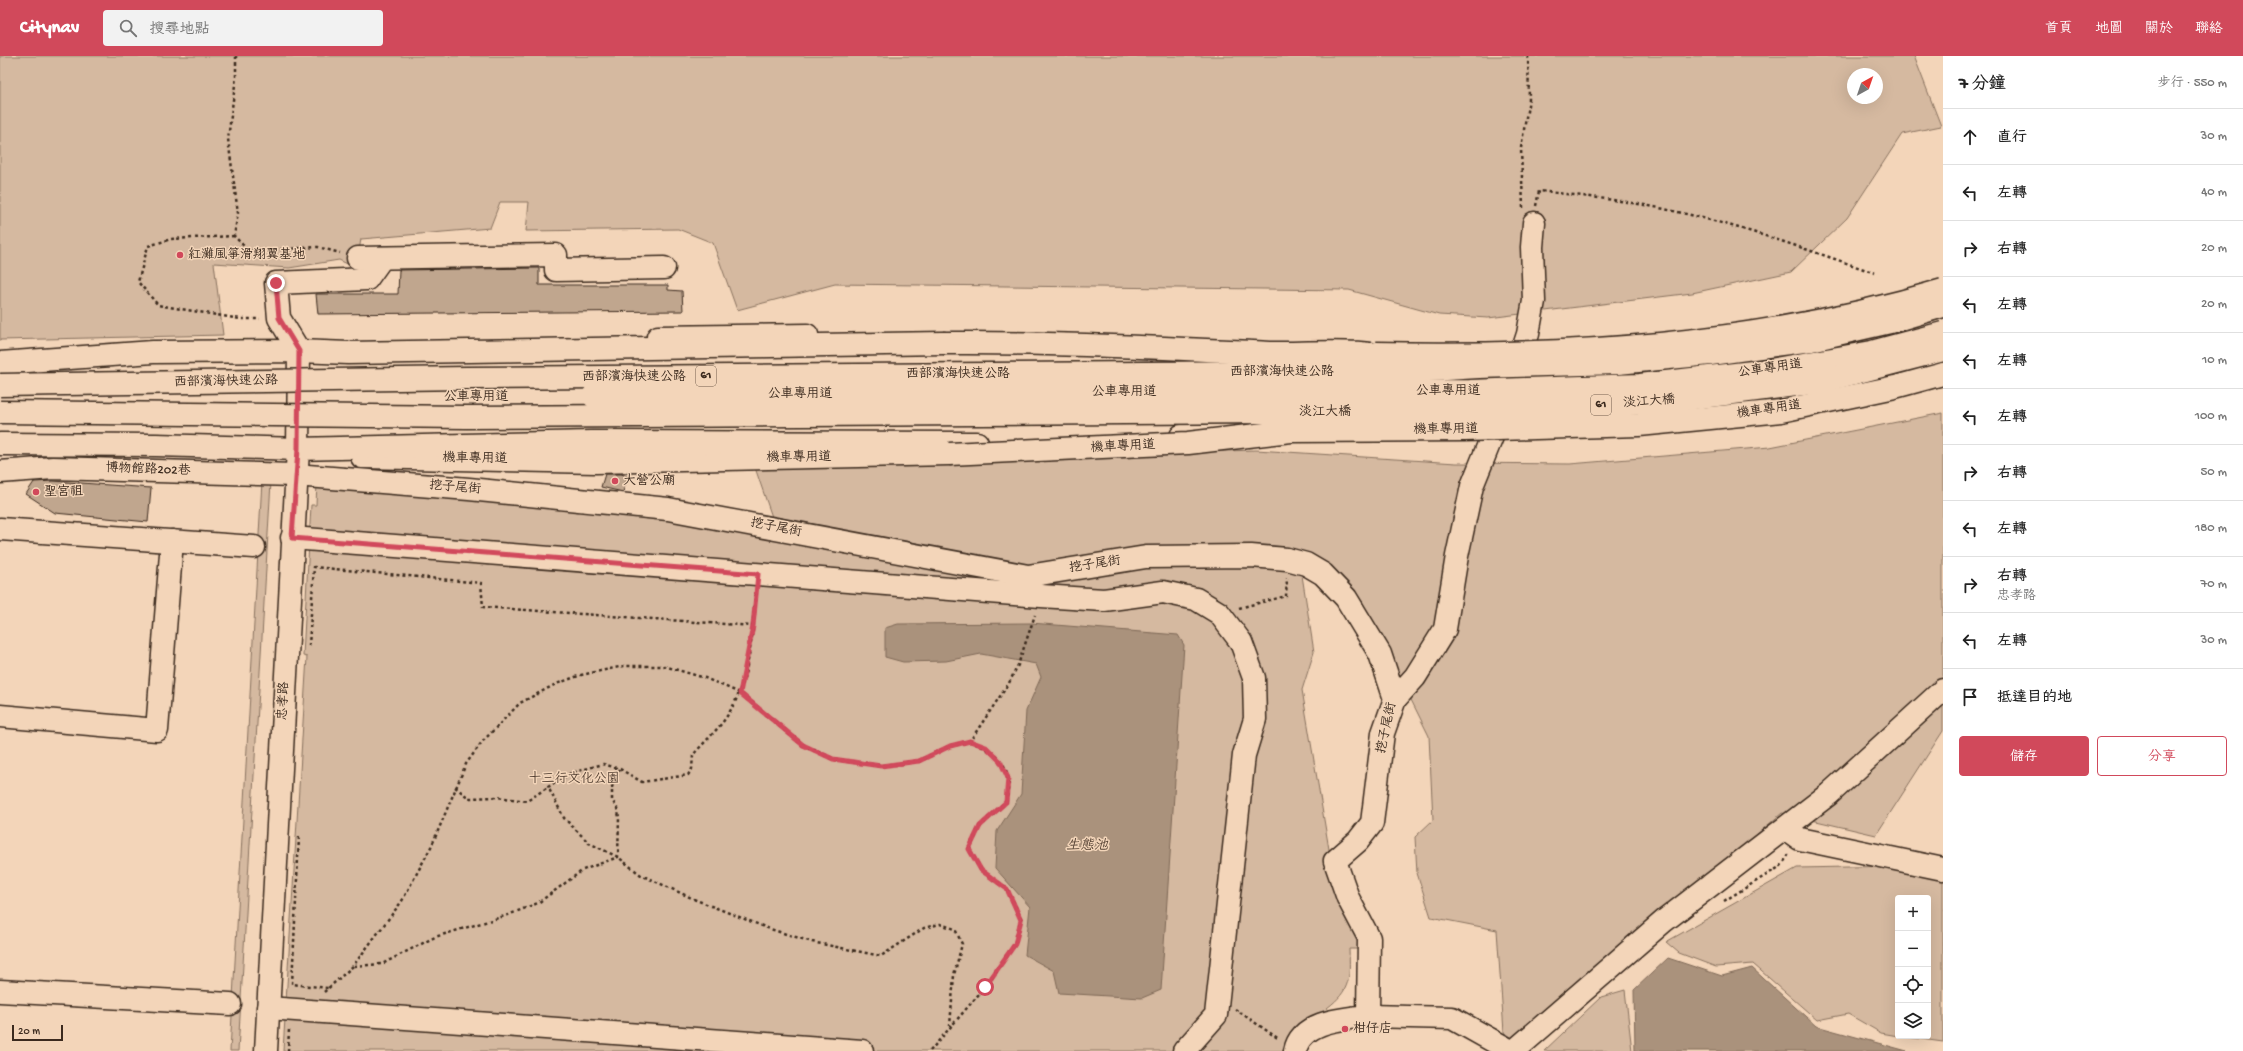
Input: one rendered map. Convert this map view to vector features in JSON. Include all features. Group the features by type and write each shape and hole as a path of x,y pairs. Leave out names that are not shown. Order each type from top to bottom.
{"main road":[{"path":"1395,700 1415,677 1445,630 1457,556 1472,486 1504,409 1517,364 1526,342 1534,301 1532,247 1529,217"},
{"path":"358,258 556,255 556,270 664,268"},
{"path":"299,351 279,318 276,283 367,279 382,258"},
{"path":"0,363 153,352 299,351 348,353 588,343 947,334 1289,351 1475,355 1614,348 1707,340 1804,325 1889,306 1943,290"},
{"name":"61","path":"1412,371 1479,367 1618,363 1710,354 1811,340 1890,322 1943,306"},
{"name":"公車專用道","path":"299,398 1470,392 1640,385 1770,370 1872,352 1943,333"},
{"path":"588,343 1030,342 1289,354 1364,353 1400,362 1412,371"},
{"name":"淡江大橋","path":"1254,412 1504,409 1654,403 1819,382 1943,350"},
{"name":"忠孝路","path":"266,1051 295,475 298,449 299,351"},
{"name":"西部濱海快速公路","path":"0,385 474,378 1412,371"},
{"name":"機車專用道","path":"594,452 949,454 1188,443 1291,431 1473,430 1639,425 1782,411 1895,387 1943,374"},
{"name":"61","path":"0,412 468,417 1254,412"},
{"path":"0,444 594,452 947,444 1103,436 1193,436 1254,412"},
{"name":"博物館路202巷","path":"0,472 52,468 295,475"},
{"name":"挖子尾街","path":"295,475 477,490 668,509 1028,576 1146,557 1229,555 1288,560 1306,564 1323,574 1346,598 1380,654 1395,700 1383,733 1372,823 1358,841 1335,861 1348,898 1369,938 1368,1016"},
{"path":"0,529 254,547"},
{"path":"292,538 1104,600 1163,592 1196,599 1219,613 1242,642 1254,678 1255,720 1244,755 1216,1015 1184,1051"},
{"path":"0,716 157,730 172,541"},
{"path":"1514,1051 1664,921 1786,829 1829,794 1943,690"},
{"path":"1786,829 1800,839 1943,869"},
{"path":"0,991 230,1004"},
{"path":"268,1008 862,1051"},
{"path":"1297,1046 1306,1031 1342,1019 1368,1016 1452,1018 1511,1051"}],"path":[{"path":"234,236 238,213 228,139 236,77 236,56"},
{"path":"1528,56 1529,99 1521,148 1529,217"},
{"path":"1529,217 1538,191 1621,201 1705,219 1791,244 1875,273"},
{"path":"279,318 241,319 158,305 138,282 148,246 171,239 234,236 249,251 318,247 358,258"},
{"path":"1219,613 1286,596 1288,560"},
{"path":"308,653 314,567 481,583 483,607 753,626"},
{"path":"455,787 469,798 497,797 527,801 571,773 603,764 620,769 642,782 688,775 692,768 693,755 727,717 740,693 753,626 758,574"},
{"path":"970,741 1009,683 1018,665 1034,616"},
{"path":"304,1010 353,966 402,901 432,845 455,787 466,764 482,742 520,703 556,684 581,675 624,666 664,666 705,678 740,693 803,745 833,759 881,766 919,761 950,746 970,741 986,747 1000,761 1008,778 1006,802 980,826 969,849 981,870 1007,889 1021,920 1015,944 985,987 930,1051"},
{"path":"618,857 619,817 617,808 612,800 612,787 620,769"},
{"path":"548,787 564,818 590,843 618,857 641,875 696,900 770,929 812,942 881,956 924,928 940,924 955,929 962,944 954,975 950,1026"},
{"path":"299,834 292,984 328,988"},
{"path":"353,966 382,964 435,937 508,915 538,903 583,870 618,857"},
{"path":"1218,994 1256,1026 1285,1043 1297,1046"}],"green space":[{"path":"0,56 1914,56 1941,126 1902,134 1847,218 1791,272 1692,293 1488,318 1439,315 1349,290 835,284 737,310 713,243 678,229 526,231 529,202 500,202 490,228 361,239 356,268 339,260 289,268 214,263 223,335 0,340"},
{"path":"1943,413 1943,731 1876,835 1782,813 1515,1040 1504,1032 1497,930 1431,917 1417,873 1415,837 1433,820 1429,736 1362,601 1308,559 1030,568 773,520 751,456 958,460 1256,450 1456,463 1570,464 1770,447"},
{"path":"262,481 271,482 238,1051 230,1051"},
{"name":"十三行文化公園","path":"317,483 629,510 1026,581 1133,567 1250,564 1301,569 1314,652 1302,690 1331,861 1365,949 1349,949 1349,976 1345,989 1341,995 1327,1008 1330,1018 1290,1051 283,1051 307,657 303,656 311,505 316,505"},
{"path":"1901,866 1943,878 1943,1042 1921,1039 1931,1039 1931,895 1895,895 1895,1035 1881,1033 1848,1014 1817,1020 1753,964 1716,967 1679,953 1666,942 1797,868"},
{"path":"1625,990 1632,1051 1544,1051 1601,997"}],"water":[{"name":"生態池","path":"1031,623 1178,635 1184,645 1161,990 1142,998 1059,993 1054,971 1025,955 1030,907 995,868 997,831 1021,794 1026,711 1041,677 1036,664 981,654 946,661 903,662 885,657 885,628 898,624"},
{"path":"1668,958 1722,976 1752,968 1816,1026 1907,1051 1635,1051 1634,990"}],"building":[{"path":"539,268 539,285 668,285 668,290 682,291 683,311 318,314 316,294 398,294 399,270"},
{"name":"大營公廟","path":"605,474 621,474 628,476 623,492 601,487"},
{"path":"53,481 151,488 148,522 55,513 26,494 34,482"}],"place":[{"name":"紅灘風箏滑翔翼基地","path":"180,255"},
{"name":"大營公廟","path":"615,481"},
{"name":"聖宮祖","path":"36,492"},
{"name":"柑仔店","path":"1345,1029"}],"route":[{"path":"276,283 279,318 299,351 298,449 295,475 292,538 758,574 753,626 740,693 803,745 833,759 881,766 919,761 950,746 970,741 986,747 1000,761 1008,778 1006,802 980,826 969,849 981,870 1007,889 1021,920 1015,944 985,987"}]}
